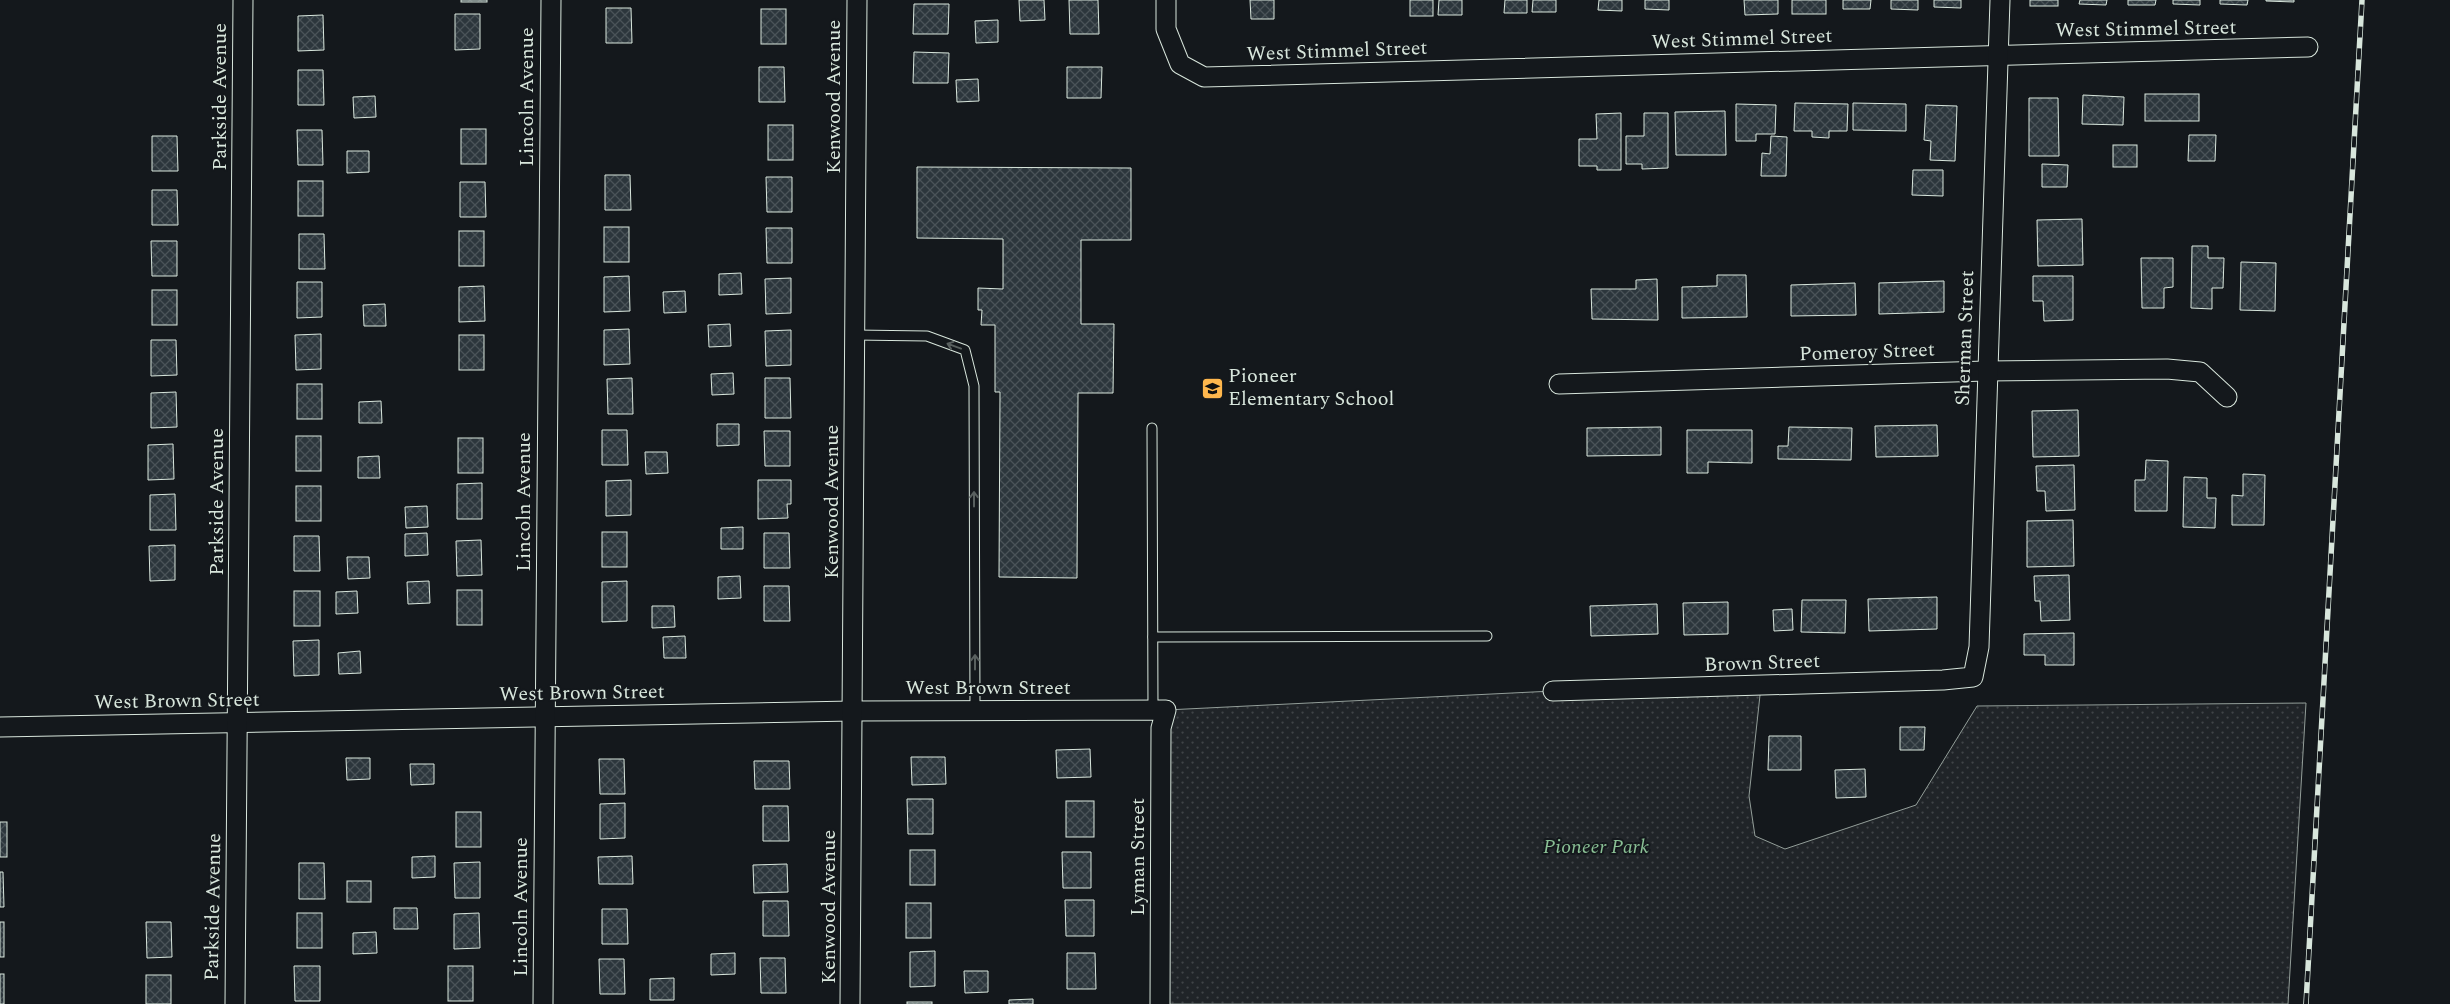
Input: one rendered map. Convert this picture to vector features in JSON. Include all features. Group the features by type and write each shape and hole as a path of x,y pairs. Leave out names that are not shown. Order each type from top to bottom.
{"street":[{"name":"Parkside Avenue","path":"235,1004 243,0"},
{"name":"Lincoln Avenue","path":"543,1004 551,0"},
{"name":"Kenwood Avenue","path":"850,1004 857,0"},
{"name":"West Stimmel Street","path":"1166,0 1166,29 1180,64 1204,77 2308,47"},
{"name":"Sherman Street","path":"1973,677 1979,647 1986,371 2000,0"},
{"name":"Pomeroy Street","path":"1560,384 1986,371 2167,369 2200,372 2227,396"},
{"name":"Brown Street","path":"1553,691 1943,680 1973,677"},
{"name":"West Brown Street","path":"0,727 852,711 1160,710"},
{"name":"Lyman Street","path":"1160,710 1160,1004"}],"lane":[{"path":"855,335 928,336 965,350 974,386 975,711"},
{"path":"1152,428 1153,637 1160,710"},
{"path":"1153,637 1487,636"}],"green space":[{"name":"Pioneer Park","path":"1761,686 1749,796 1755,836 1785,849 1916,805 1977,706 2306,703 2288,1004 1160,1004 1166,710 1553,691"}],"building":[{"path":"461,0 487,0 487,2 461,2"},
{"path":"1019,0 1044,0 1045,20 1020,21"},
{"path":"1069,0 1098,0 1099,34 1070,34"},
{"path":"1250,0 1274,0 1274,19 1251,19"},
{"path":"1410,0 1433,0 1433,16 1410,16"},
{"path":"1439,0 1462,0 1462,15 1438,15"},
{"path":"1505,0 1527,0 1527,13 1504,13"},
{"path":"1533,0 1556,0 1556,12 1532,12"},
{"path":"1599,0 1622,0 1622,11 1598,10"},
{"path":"1645,0 1669,0 1669,10 1645,9"},
{"path":"1744,0 1778,0 1778,14 1745,15"},
{"path":"1792,0 1826,0 1826,14 1792,14"},
{"path":"1843,0 1871,0 1870,9 1843,9"},
{"path":"1891,0 1918,0 1918,10 1891,9"},
{"path":"1934,0 1961,0 1961,8 1934,7"},
{"path":"2030,0 2058,0 2058,6 2030,6"},
{"path":"2080,0 2107,0 2106,5 2079,4"},
{"path":"2128,0 2156,0 2155,5 2128,5"},
{"path":"2173,0 2200,0 2200,5 2173,4"},
{"path":"2220,0 2248,0 2247,5 2220,4"},
{"path":"2294,0 2294,2 2266,1"},
{"path":"914,4 949,4 948,34 913,34"},
{"path":"606,8 631,8 632,43 606,43"},
{"path":"761,9 786,9 786,44 761,44"},
{"path":"455,14 480,14 480,49 455,50"},
{"path":"323,15 324,50 298,51 298,16"},
{"path":"998,20 998,42 976,43 975,21"},
{"path":"914,52 949,53 948,83 913,83"},
{"path":"759,67 784,67 785,102 759,102"},
{"path":"1067,67 1102,67 1101,98 1067,98"},
{"path":"298,70 323,70 324,105 298,105"},
{"path":"978,79 979,101 957,102 956,80"},
{"path":"2145,94 2199,94 2199,121 2145,121"},
{"path":"2083,95 2124,97 2123,125 2082,124"},
{"path":"375,96 376,117 354,118 353,97"},
{"path":"2029,98 2058,98 2059,156 2029,156"},
{"path":"1795,103 1848,104 1847,131 1829,131 1829,138 1812,137 1812,131 1794,131"},
{"path":"1853,103 1906,104 1906,131 1853,130"},
{"path":"1736,104 1776,105 1775,134 1756,134 1756,141 1736,141"},
{"path":"1926,105 1957,106 1955,161 1930,160 1931,141 1924,140"},
{"path":"1725,111 1726,155 1676,155 1675,112"},
{"path":"1621,113 1621,170 1597,170 1597,166 1579,166 1579,139 1597,139 1596,114"},
{"path":"1644,113 1668,113 1668,168 1642,169 1642,164 1626,164 1626,136 1644,136"},
{"path":"768,125 793,125 793,160 768,160"},
{"path":"461,129 486,129 486,164 461,164"},
{"path":"297,130 322,130 323,165 298,165"},
{"path":"2189,135 2216,135 2215,161 2188,161"},
{"path":"152,136 177,136 178,171 152,171"},
{"path":"1771,136 1787,137 1786,176 1761,176 1762,153 1770,154"},
{"path":"2113,145 2137,145 2137,167 2113,167"},
{"path":"347,151 369,151 369,172 347,173"},
{"path":"2042,164 2068,165 2067,187 2042,187"},
{"path":"917,167 1131,168 1131,240 1081,240 1081,324 1114,324 1113,393 1078,393 1077,578 999,577 1000,392 995,392 995,325 981,325 982,310 978,310 978,288 1003,289 1003,239 917,238"},
{"path":"1913,170 1943,170 1943,196 1912,195"},
{"path":"605,175 630,175 631,210 605,210"},
{"path":"766,177 792,177 792,212 767,212"},
{"path":"298,181 323,181 323,216 298,216"},
{"path":"460,182 485,182 486,217 460,217"},
{"path":"152,190 177,190 178,225 152,225"},
{"path":"2082,219 2083,265 2038,266 2037,220"},
{"path":"604,227 629,227 629,262 604,262"},
{"path":"766,228 792,228 792,263 767,263"},
{"path":"459,231 484,231 484,266 459,266"},
{"path":"299,234 324,234 325,269 299,269"},
{"path":"151,241 177,241 177,276 152,276"},
{"path":"2192,246 2208,246 2208,258 2224,258 2223,288 2212,288 2212,309 2191,308"},
{"path":"2141,258 2173,258 2173,287 2164,288 2164,308 2142,308"},
{"path":"2241,262 2276,263 2275,311 2240,310"},
{"path":"741,273 742,294 719,295 719,274"},
{"path":"1717,275 1746,275 1747,317 1682,318 1682,287 1717,286"},
{"path":"629,276 630,311 604,312 604,277"},
{"path":"2033,276 2073,276 2073,320 2044,321 2043,301 2033,301"},
{"path":"791,278 791,313 766,314 765,279"},
{"path":"1657,279 1658,320 1592,319 1591,289 1636,289 1636,280"},
{"path":"1944,281 1944,312 1879,314 1879,283"},
{"path":"297,282 322,282 322,317 297,318"},
{"path":"1855,283 1856,315 1791,316 1791,285"},
{"path":"484,286 485,321 459,322 459,287"},
{"path":"152,290 177,290 177,325 152,325"},
{"path":"685,291 686,312 664,313 663,292"},
{"path":"385,304 386,326 364,326 363,305"},
{"path":"730,324 731,346 709,347 708,325"},
{"path":"629,329 630,364 604,365 604,330"},
{"path":"791,330 791,365 766,366 765,331"},
{"path":"321,334 321,369 296,370 295,335"},
{"path":"459,335 484,335 484,370 459,370"},
{"path":"151,340 176,340 177,375 151,376"},
{"path":"733,373 734,394 712,395 711,374"},
{"path":"632,378 633,414 608,414 607,379"},
{"path":"765,378 790,378 791,418 765,418"},
{"path":"297,384 322,384 322,419 297,419"},
{"path":"176,392 177,427 151,428 151,393"},
{"path":"381,401 382,423 359,423 359,402"},
{"path":"2078,410 2079,456 2033,457 2032,411"},
{"path":"717,424 739,424 739,445 717,446"},
{"path":"1937,425 1938,456 1876,457 1875,426"},
{"path":"1661,427 1661,455 1587,456 1587,428"},
{"path":"1789,427 1852,428 1851,460 1778,459 1778,446 1788,446"},
{"path":"602,430 627,430 628,465 602,465"},
{"path":"1687,430 1752,430 1752,463 1708,462 1708,473 1687,473"},
{"path":"764,431 790,431 790,466 765,466"},
{"path":"296,436 321,436 321,471 296,471"},
{"path":"458,438 483,438 483,473 458,473"},
{"path":"173,444 174,479 148,480 148,445"},
{"path":"645,452 667,452 668,473 646,474"},
{"path":"379,456 380,478 358,478 358,457"},
{"path":"2146,460 2168,461 2167,511 2135,511 2135,480 2145,480"},
{"path":"2074,465 2075,510 2046,511 2045,491 2037,491 2036,466"},
{"path":"2243,474 2265,475 2264,525 2232,525 2232,495 2243,496"},
{"path":"2184,477 2207,478 2207,498 2216,498 2215,528 2183,527"},
{"path":"631,480 631,515 606,516 606,481"},
{"path":"758,480 791,480 791,504 787,504 788,518 758,519"},
{"path":"482,483 482,519 457,519 457,484"},
{"path":"296,486 321,486 321,521 296,521"},
{"path":"175,494 176,530 150,530 150,495"},
{"path":"427,506 428,527 406,528 405,507"},
{"path":"2073,520 2074,566 2027,567 2027,521"},
{"path":"743,527 743,549 721,549 721,528"},
{"path":"602,532 627,532 627,567 602,567"},
{"path":"427,533 428,555 405,556 405,534"},
{"path":"764,533 789,533 790,568 764,568"},
{"path":"294,536 319,536 320,571 294,571"},
{"path":"481,540 482,575 457,576 456,541"},
{"path":"175,545 175,580 150,581 149,546"},
{"path":"347,557 369,557 370,578 348,579"},
{"path":"2069,575 2070,620 2041,621 2040,601 2035,601 2034,576"},
{"path":"740,576 741,598 718,599 718,577"},
{"path":"429,581 430,603 408,604 407,582"},
{"path":"627,581 627,621 602,622 602,582"},
{"path":"764,586 789,586 790,621 764,621"},
{"path":"457,590 482,590 482,625 457,625"},
{"path":"294,591 320,591 320,626 294,626"},
{"path":"357,591 358,613 336,614 336,592"},
{"path":"1937,597 1937,629 1869,631 1868,599"},
{"path":"1802,600 1846,600 1845,633 1801,632"},
{"path":"1728,602 1728,634 1684,635 1683,603"},
{"path":"1657,604 1658,634 1591,636 1590,606"},
{"path":"652,606 674,606 675,627 652,628"},
{"path":"1792,609 1793,630 1774,631 1773,610"},
{"path":"2074,633 2074,665 2045,665 2045,655 2024,655 2024,634"},
{"path":"685,636 686,658 664,658 663,637"},
{"path":"319,640 319,675 294,676 293,641"},
{"path":"360,651 361,673 339,674 338,653"},
{"path":"1900,727 1925,727 1924,750 1900,750"},
{"path":"1769,736 1801,736 1801,770 1768,770"},
{"path":"1090,749 1091,777 1057,778 1056,750"},
{"path":"911,757 945,757 946,784 912,785"},
{"path":"346,758 370,758 370,779 347,780"},
{"path":"599,759 624,759 625,794 600,794"},
{"path":"754,761 789,761 790,789 755,789"},
{"path":"410,764 434,764 434,784 411,785"},
{"path":"1865,769 1866,797 1836,798 1835,770"},
{"path":"907,799 933,799 933,834 908,834"},
{"path":"1066,801 1094,801 1094,837 1066,837"},
{"path":"625,803 625,838 600,839 600,804"},
{"path":"763,806 788,806 789,841 763,841"},
{"path":"456,812 481,812 481,847 456,847"},
{"path":"0,822 7,822 7,857 0,857"},
{"path":"910,850 935,850 935,885 910,885"},
{"path":"1062,852 1091,852 1091,888 1063,888"},
{"path":"435,856 435,877 412,878 412,857"},
{"path":"632,856 633,884 599,884 598,857"},
{"path":"480,862 480,898 455,898 454,863"},
{"path":"299,863 324,863 325,899 299,899"},
{"path":"787,864 788,892 754,893 753,865"},
{"path":"0,872 3,872 4,907 0,907"},
{"path":"347,881 371,881 371,902 347,902"},
{"path":"1065,900 1094,900 1094,936 1066,936"},
{"path":"763,901 788,901 789,936 763,936"},
{"path":"906,903 931,903 931,938 906,938"},
{"path":"394,908 417,908 418,929 394,929"},
{"path":"602,909 627,909 628,944 602,944"},
{"path":"297,913 322,913 322,948 297,948"},
{"path":"479,913 480,948 454,949 454,914"},
{"path":"0,922 4,922 4,957 0,957"},
{"path":"146,922 171,922 172,957 147,958"},
{"path":"376,932 377,953 353,954 353,933"},
{"path":"935,951 935,986 910,987 910,952"},
{"path":"735,953 735,974 711,975 711,954"},
{"path":"1067,953 1095,953 1096,989 1067,989"},
{"path":"760,958 785,958 786,993 761,993"},
{"path":"599,959 624,959 625,994 600,994"},
{"path":"294,966 320,966 320,1001 295,1001"},
{"path":"448,966 473,966 473,1001 448,1001"},
{"path":"964,971 988,971 988,992 965,993"},
{"path":"0,974 4,974 4,1004 0,1004"},
{"path":"146,975 171,975 171,1004 146,1004"},
{"path":"674,978 674,1000 650,1000 650,979"},
{"path":"1033,999 1033,1004 1009,1004 1009,1000"},
{"path":"907,1002 932,1002 932,1004 907,1004"}],"railway":[{"path":"2306,1004 2362,0"}],"place":[{"name":"Pioneer Elementary School","path":"1212,388"}]}
